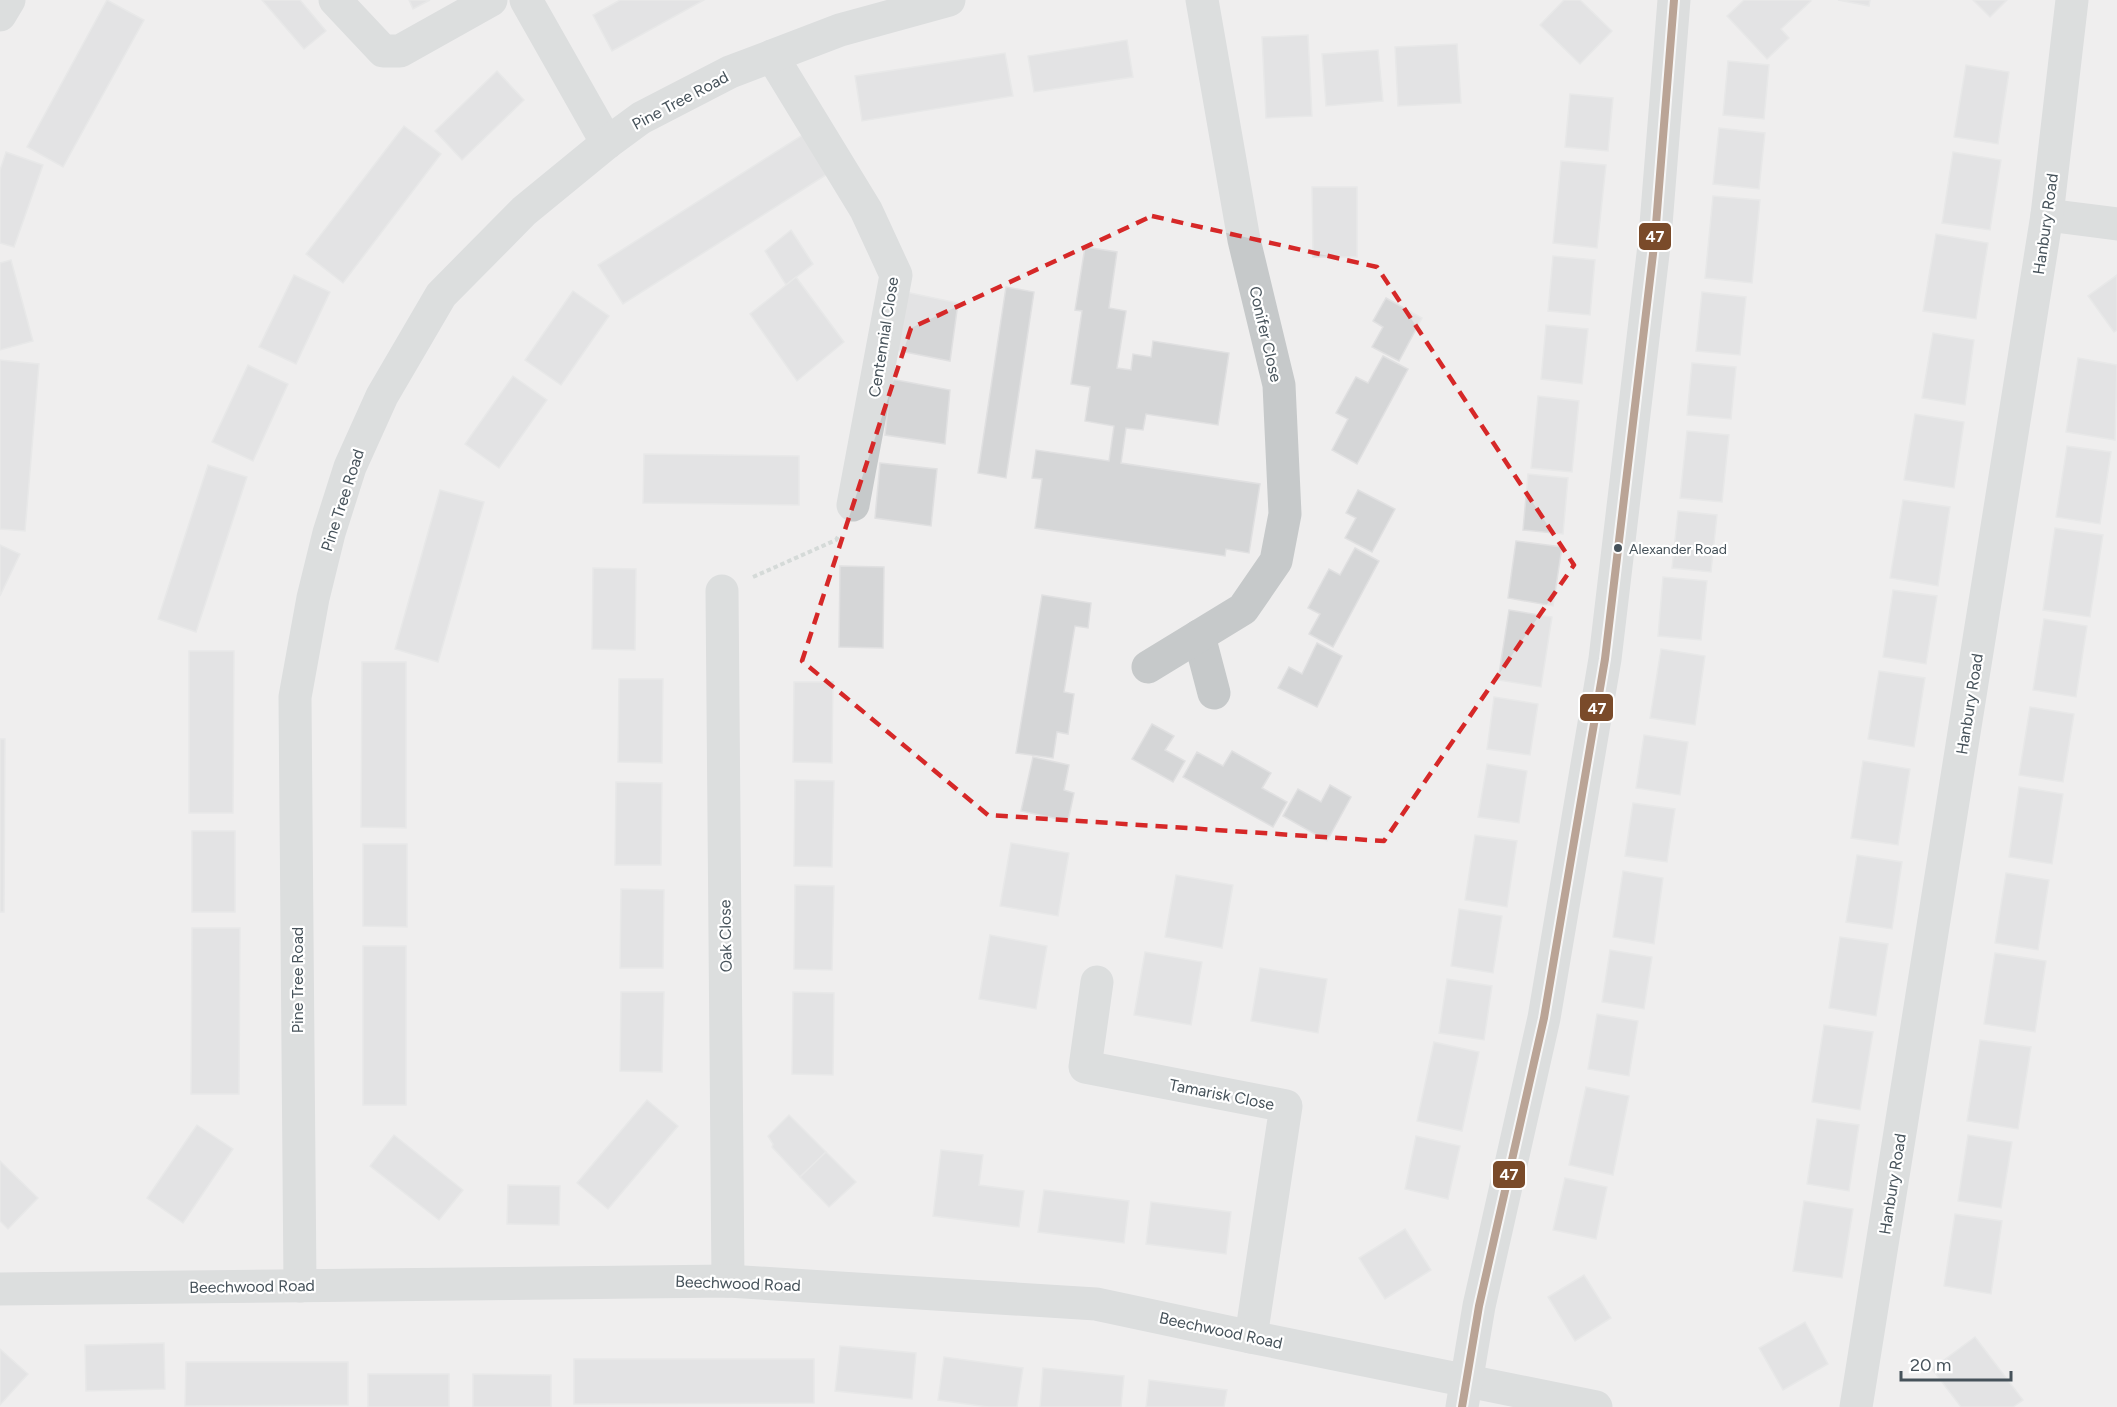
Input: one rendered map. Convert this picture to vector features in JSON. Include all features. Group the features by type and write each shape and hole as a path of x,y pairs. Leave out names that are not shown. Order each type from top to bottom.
{"street":[{"path":"0,15 9,0"},
{"path":"335,0 383,51 400,51 491,0"},
{"path":"526,0 607,143"},
{"name":"Conifer Close","path":"1148,667 1243,609 1276,561 1285,514 1279,385 1244,240 1202,0"},
{"path":"1465,1394 1479,1306 1544,1018 1605,659 1655,237 1674,0"},
{"name":"Hanbury Road","path":"1856,1407 2047,215 2072,0"},
{"name":"Pine Tree Road","path":"300,1286 295,697 313,598 329,533 350,467 382,396 441,295 524,211 641,118 730,72 840,30 939,1"},
{"name":"Centennial Close","path":"772,56 866,210 896,275 853,505"},
{"path":"2047,215 2117,224"},
{"name":"Oak Close","path":"722,591 728,1281"},
{"path":"1199,636 1214,693"},
{"name":"Tamarisk Close","path":"1097,982 1085,1067 1286,1106 1251,1337"},
{"name":"Beechwood Road","path":"0,1289 728,1281 1096,1304 1251,1337 1465,1394 1596,1407"}],"path":[{"path":"722,591 836,540 853,505"}],"highlighted area":[{"path":"1152,216 1377,267 1574,565 1384,841 988,815 802,661 911,328"}],"building":[{"path":"107,0 144,20 63,167 27,147"},
{"path":"262,0 300,0 326,31 304,49"},
{"path":"409,0 430,0 413,9"},
{"path":"620,0 704,0 612,51 593,15"},
{"path":"1564,0 1580,0 1612,31 1580,64 1540,25"},
{"path":"1744,0 1811,1 1781,29 1789,38 1767,59 1727,16"},
{"path":"1838,0 1870,0 1869,6"},
{"path":"1973,0 2007,0 1990,17"},
{"path":"1308,35 1312,116 1266,118 1262,37"},
{"path":"1127,40 1133,77 1034,92 1028,56"},
{"path":"1457,44 1461,103 1398,106 1395,47"},
{"path":"1378,50 1383,101 1326,106 1322,54"},
{"path":"1005,53 1013,96 862,121 855,76"},
{"path":"1728,61 1769,65 1764,119 1723,115"},
{"path":"1966,65 2009,72 1998,144 1954,137"},
{"path":"497,71 524,100 462,160 435,131"},
{"path":"1570,94 1613,98 1608,151 1565,147"},
{"path":"404,126 441,154 343,283 306,254"},
{"path":"1719,128 1765,133 1759,189 1713,184"},
{"path":"804,134 829,173 623,304 598,265"},
{"path":"6,152 43,165 14,247 0,243 0,170"},
{"path":"1953,152 2001,160 1990,230 1942,223"},
{"path":"1561,161 1606,165 1597,248 1553,243"},
{"path":"1312,187 1357,187 1357,257 1313,257"},
{"path":"1713,196 1760,200 1752,283 1705,278"},
{"path":"791,230 813,264 786,285 765,251"},
{"path":"1936,234 1988,243 1976,319 1923,311"},
{"path":"1085,247 1117,252 1109,308 1126,311 1117,368 1131,370 1133,354 1151,357 1153,341 1229,353 1218,425 1146,414 1143,430 1126,428 1121,463 1260,484 1249,553 1226,549 1225,556 1035,528 1042,479 1032,478 1036,450 1109,461 1114,426 1085,421 1090,387 1071,384 1082,311 1075,310"},
{"path":"1553,256 1595,260 1590,315 1548,311"},
{"path":"11,260 33,341 0,350 0,263"},
{"path":"294,275 330,292 296,364 259,347"},
{"path":"2117,275 2117,330 2114,332 2088,296"},
{"path":"796,277 844,342 797,381 750,314"},
{"path":"1006,287 1034,292 1006,478 978,473"},
{"path":"573,291 609,316 561,385 525,360"},
{"path":"901,291 958,303 950,361 890,349"},
{"path":"1702,292 1746,297 1740,355 1696,351"},
{"path":"1386,298 1422,318 1399,361 1372,347 1383,327 1373,321"},
{"path":"1546,325 1588,329 1582,384 1541,379"},
{"path":"1933,333 1974,340 1965,405 1922,398"},
{"path":"1383,356 1408,369 1357,464 1332,450 1348,419 1336,413 1356,377 1368,383"},
{"path":"2078,358 2117,365 2115,440 2066,432"},
{"path":"0,360 39,364 25,531 0,529"},
{"path":"1692,363 1736,367 1731,419 1687,415"},
{"path":"248,365 288,384 253,461 212,442"},
{"path":"513,376 547,400 499,468 465,444"},
{"path":"891,379 950,390 945,444 885,435"},
{"path":"1538,396 1579,401 1572,472 1531,468"},
{"path":"1915,414 1964,422 1954,488 1904,480"},
{"path":"1687,431 1729,435 1722,502 1680,498"},
{"path":"2067,446 2111,452 2100,524 2056,517"},
{"path":"644,454 799,456 799,505 643,503"},
{"path":"880,463 937,469 931,526 875,518"},
{"path":"208,465 247,477 196,632 158,619"},
{"path":"1528,474 1568,478 1563,534 1523,530"},
{"path":"440,490 484,502 438,662 395,649"},
{"path":"1358,490 1395,509 1372,552 1345,538 1356,518 1346,513"},
{"path":"1903,500 1950,507 1938,586 1890,578"},
{"path":"1678,511 1717,515 1711,572 1672,568"},
{"path":"2055,528 2103,535 2090,617 2043,610"},
{"path":"1516,541 1562,547 1553,606 1508,598"},
{"path":"0,545 20,554 0,596"},
{"path":"1355,548 1379,561 1333,647 1309,634 1320,614 1308,608 1329,569 1340,575"},
{"path":"840,566 884,567 883,648 839,647"},
{"path":"593,568 636,569 635,650 592,649"},
{"path":"1663,577 1707,581 1701,640 1658,636"},
{"path":"1893,590 1937,596 1926,664 1883,657"},
{"path":"1042,595 1091,603 1088,628 1075,626 1064,692 1074,694 1068,734 1057,732 1053,758 1016,753"},
{"path":"1509,610 1552,617 1541,687 1498,680"},
{"path":"2044,619 2087,626 2076,697 2033,690"},
{"path":"1317,643 1342,656 1317,707 1278,688 1289,667 1302,674"},
{"path":"1661,649 1705,656 1695,725 1650,718"},
{"path":"189,651 234,651 233,813 189,813"},
{"path":"362,662 406,662 406,828 361,827"},
{"path":"1879,671 1925,678 1914,747 1868,739"},
{"path":"619,679 663,679 662,763 618,762"},
{"path":"794,682 833,682 832,763 793,762"},
{"path":"1494,697 1538,704 1530,755 1487,749"},
{"path":"2030,707 2074,714 2063,782 2019,775"},
{"path":"1152,724 1174,736 1165,750 1185,761 1173,782 1132,759"},
{"path":"1644,735 1688,742 1680,795 1636,788"},
{"path":"0,739 5,739 4,912 0,912"},
{"path":"1232,751 1271,773 1262,788 1287,802 1273,827 1183,777 1197,752 1223,766"},
{"path":"1033,757 1069,765 1064,790 1074,793 1068,821 1021,811"},
{"path":"1863,761 1910,769 1898,845 1851,838"},
{"path":"1487,764 1527,771 1519,823 1478,817"},
{"path":"795,780 834,781 832,867 794,866"},
{"path":"616,782 662,783 661,865 615,865"},
{"path":"1330,785 1351,797 1327,841 1283,816 1298,789 1321,802"},
{"path":"2019,787 2063,794 2052,864 2009,857"},
{"path":"1633,803 1675,809 1667,862 1625,856"},
{"path":"192,831 235,831 235,912 192,912"},
{"path":"1475,835 1517,841 1507,907 1465,900"},
{"path":"1011,843 1069,853 1058,916 1000,906"},
{"path":"363,844 407,844 407,927 363,926"},
{"path":"1857,855 1902,862 1892,929 1846,922"},
{"path":"1623,871 1663,878 1654,944 1613,937"},
{"path":"2006,873 2049,880 2038,950 1995,943"},
{"path":"1176,875 1233,885 1222,948 1165,937"},
{"path":"795,885 834,886 832,970 794,969"},
{"path":"621,889 664,890 663,968 620,968"},
{"path":"1459,909 1502,916 1493,973 1451,966"},
{"path":"192,928 240,928 239,1094 191,1094"},
{"path":"990,935 1047,946 1036,1009 979,999"},
{"path":"1840,937 1888,944 1876,1016 1829,1008"},
{"path":"363,946 406,946 406,1105 363,1105"},
{"path":"1610,950 1652,957 1644,1009 1602,1002"},
{"path":"1145,952 1202,962 1191,1025 1134,1015"},
{"path":"1995,953 2046,961 2035,1032 1984,1024"},
{"path":"1260,968 1327,979 1318,1033 1251,1021"},
{"path":"1447,979 1492,986 1484,1040 1439,1033"},
{"path":"621,992 664,992 662,1072 620,1071"},
{"path":"793,992 834,993 833,1075 792,1074"},
{"path":"1597,1014 1638,1021 1629,1076 1588,1069"},
{"path":"1824,1025 1873,1032 1860,1110 1812,1102"},
{"path":"1980,1040 2031,1047 2018,1129 1967,1121"},
{"path":"1434,1042 1479,1052 1462,1131 1417,1121"},
{"path":"1586,1087 1629,1096 1613,1175 1569,1165"},
{"path":"647,1100 678,1126 608,1209 577,1183"},
{"path":"789,1115 826,1152 800,1177 772,1147 773,1144 768,1136"},
{"path":"1817,1119 1859,1125 1849,1191 1807,1184"},
{"path":"197,1125 233,1149 183,1223 147,1198"},
{"path":"394,1135 463,1190 439,1220 370,1166"},
{"path":"1968,1135 2012,1142 2001,1208 1958,1201"},
{"path":"1416,1136 1460,1146 1448,1199 1405,1189"},
{"path":"941,1150 983,1155 979,1185 1024,1191 1019,1227 933,1216"},
{"path":"826,1152 856,1182 829,1207 800,1177"},
{"path":"0,1161 38,1198 8,1229 0,1221"},
{"path":"1565,1178 1607,1187 1596,1239 1553,1230"},
{"path":"508,1185 560,1186 559,1225 507,1224"},
{"path":"1044,1190 1129,1201 1124,1243 1038,1232"},
{"path":"1804,1201 1853,1209 1842,1278 1793,1271"},
{"path":"1151,1202 1231,1212 1226,1254 1146,1244"},
{"path":"1955,1214 2002,1221 1991,1294 1944,1286"},
{"path":"1405,1229 1431,1270 1385,1299 1359,1258"},
{"path":"1584,1275 1611,1318 1575,1341 1548,1297"},
{"path":"1805,1322 1828,1364 1783,1390 1759,1348"},
{"path":"1975,1337 2023,1400 2013,1407 1961,1407 1932,1369"},
{"path":"164,1343 165,1389 86,1391 85,1345"},
{"path":"840,1346 916,1353 912,1399 835,1391"},
{"path":"0,1349 28,1374 0,1405"},
{"path":"944,1357 1023,1368 1017,1407 988,1407 938,1400"},
{"path":"574,1359 814,1359 814,1403 574,1404"},
{"path":"186,1362 348,1362 348,1405 185,1406"},
{"path":"1043,1368 1124,1376 1121,1407 1040,1407"},
{"path":"368,1374 449,1374 449,1407 368,1407"},
{"path":"473,1374 551,1375 551,1407 473,1407"},
{"path":"1149,1380 1227,1390 1224,1407 1146,1407"}],"transit line":[{"name":"47","path":"1462,1407 1479,1306 1544,1018 1605,659 1655,237 1674,0"}],"place":[{"name":"Alexander Road","path":"1618,548"}]}
